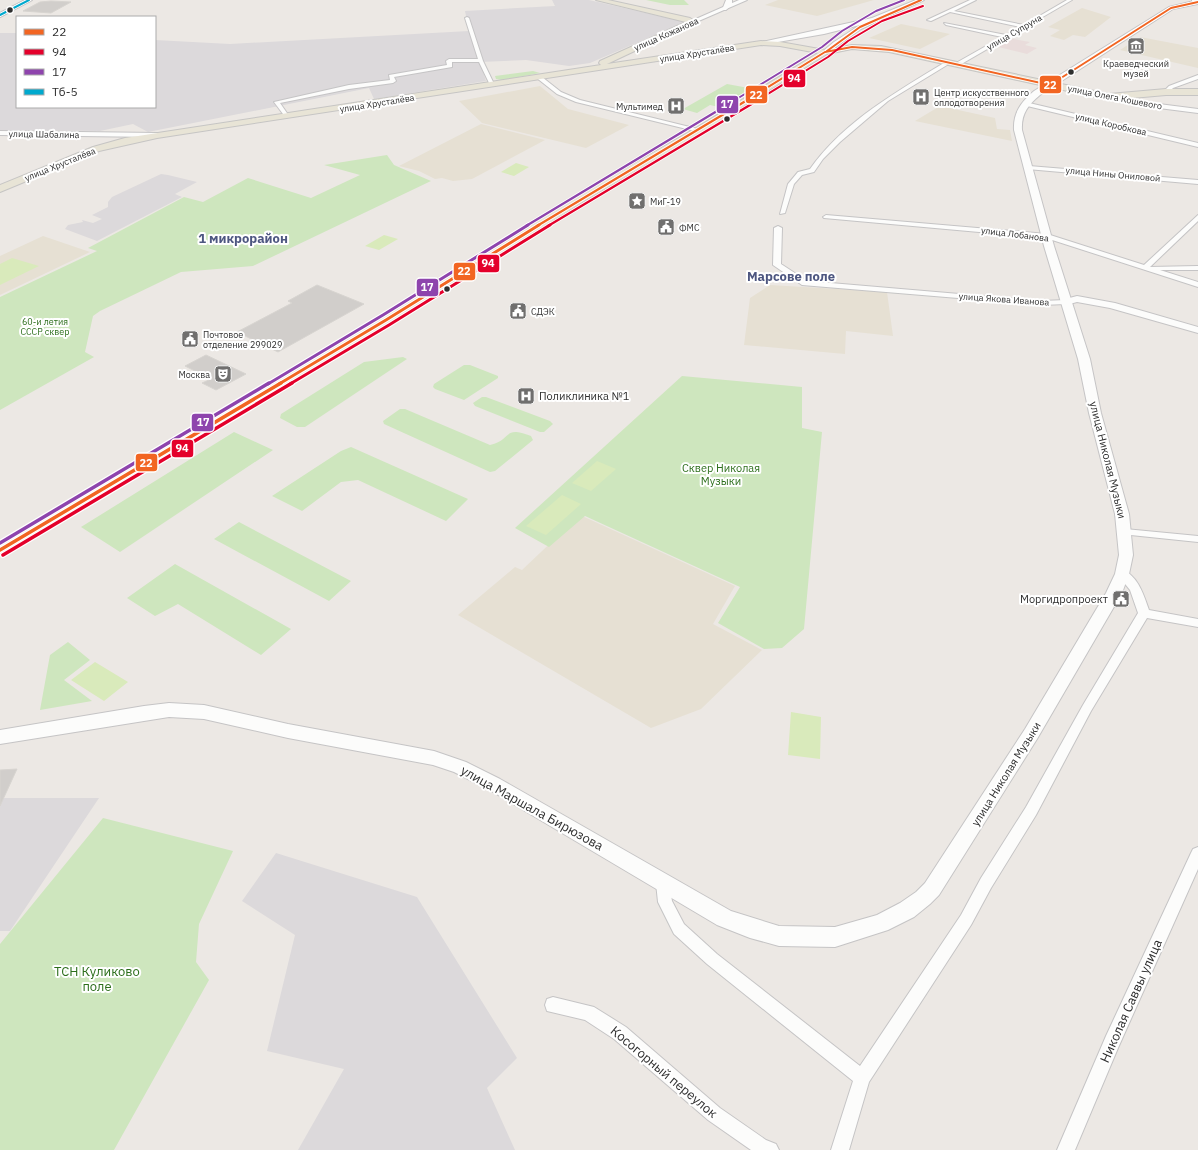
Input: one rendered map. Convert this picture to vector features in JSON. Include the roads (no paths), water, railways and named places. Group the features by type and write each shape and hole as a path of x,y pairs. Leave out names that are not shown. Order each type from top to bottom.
{"main road":[{"path":"599,0 692,21"},
{"path":"724,9 729,4 729,0"},
{"path":"0,550 386,320 580,199 699,130 838,44 872,20 921,0"},
{"name":"улица Николая Музыки","path":"881,923 907,910 932,889 1065,678 1114,593 1122,574 1126,555 1125,532 1084,359 1047,236 1017,123 1018,115 1025,104 1050,85 1171,8 1198,1"},
{"name":"улица Хрусталёва","path":"0,189 96,149 125,141 761,43 824,32 872,20"},
{"name":"улица Кожанова","path":"589,70 692,21"},
{"name":"улица Хрусталёва","path":"761,43 780,44 825,52"},
{"path":"838,44 852,47"},
{"name":"улица Олега Кошевого","path":"811,50 838,44 863,45 950,62 1050,85 1115,97"},
{"name":"улица Олега Кошевого","path":"825,52 852,47 892,50"},
{"path":"622,53 620,56 625,60 640,62"},
{"path":"612,58 615,62 624,64"},
{"path":"1115,97 1166,92 1198,92"},
{"name":"улица Шабалина","path":"0,133 107,136 157,135"},
{"name":"улица Шабалина","path":"87,135 102,137 106,140 105,144 96,149"},
{"name":"улица Шабалина","path":"107,136 121,138 125,141"},
{"name":"улица Маршала Бирюзова","path":"0,737 169,710 204,712 288,731 434,758 460,767 494,784 724,918 750,928 778,936 835,937 881,923"}],"street":[{"path":"0,15 29,0"},
{"name":"улица Кожанова","path":"692,21 744,0"},
{"path":"929,20 974,0"},
{"name":"улица Супруна","path":"958,64 1070,0"},
{"path":"1194,0 1198,1"},
{"path":"949,11 1024,26"},
{"path":"467,18 487,76 493,85"},
{"path":"946,24 1006,36"},
{"path":"286,116 277,102 350,87 452,72 449,61 481,60"},
{"path":"782,213 790,184 800,173 812,171 821,158 842,137 886,100 950,62"},
{"path":"1166,92 1171,87 1198,77"},
{"path":"540,78 559,93 578,101 699,130"},
{"name":"улица Олега Кошевого","path":"1115,97 1150,105 1198,111"},
{"name":"улица Коробкова","path":"1025,104 1198,145"},
{"name":"улица Нины Ониловой","path":"1029,168 1048,168 1198,182"},
{"name":"улица Лобанова","path":"826,217 1047,236 1198,285"},
{"path":"1145,268 1198,217"},
{"name":"улица Якова Иванова","path":"778,228 777,265 805,283 1042,303 1066,302 1077,299 1111,306 1198,330"},
{"path":"1145,268 1198,268"},
{"path":"1125,532 1198,539"},
{"path":"1122,574 1135,588 1144,613"},
{"path":"1144,613 1198,622"},
{"path":"840,1150 862,1078 966,920 986,883 1031,811 1087,708 1144,613"},
{"name":"Николая Саввы улица","path":"1066,1150 1112,1042 1198,853"},
{"path":"663,883 665,902 679,929 712,959 862,1078"},
{"name":"Косогорный переулок","path":"553,1005 588,1014 620,1032 714,1114 760,1146 770,1150"}],"place":[{"name":"Краеведческий музей","path":"1136,46"},
{"name":"Центр искусственного оплодотворения","path":"921,97"},
{"name":"Мультимед","path":"676,106"},
{"name":"МиГ-19","path":"637,201"},
{"name":"ФМС","path":"666,227"},
{"name":"СДЭК","path":"518,311"},
{"name":"Почтовое отделение 299029","path":"190,339"},
{"name":"Москва","path":"223,374"},
{"name":"Поликлиника №1","path":"526,396"},
{"name":"Моргидропроект","path":"1121,599"}],"district":[{"name":"1 микрорайон","path":"243,238"},
{"name":"Марсове поле","path":"791,276"}],"park label":[{"name":"60-и летия СССР сквер","path":"45,326"},
{"name":"Сквер Николая Музыки","path":"721,474"},
{"name":"ТСН Куликово поле","path":"97,978"}]}
